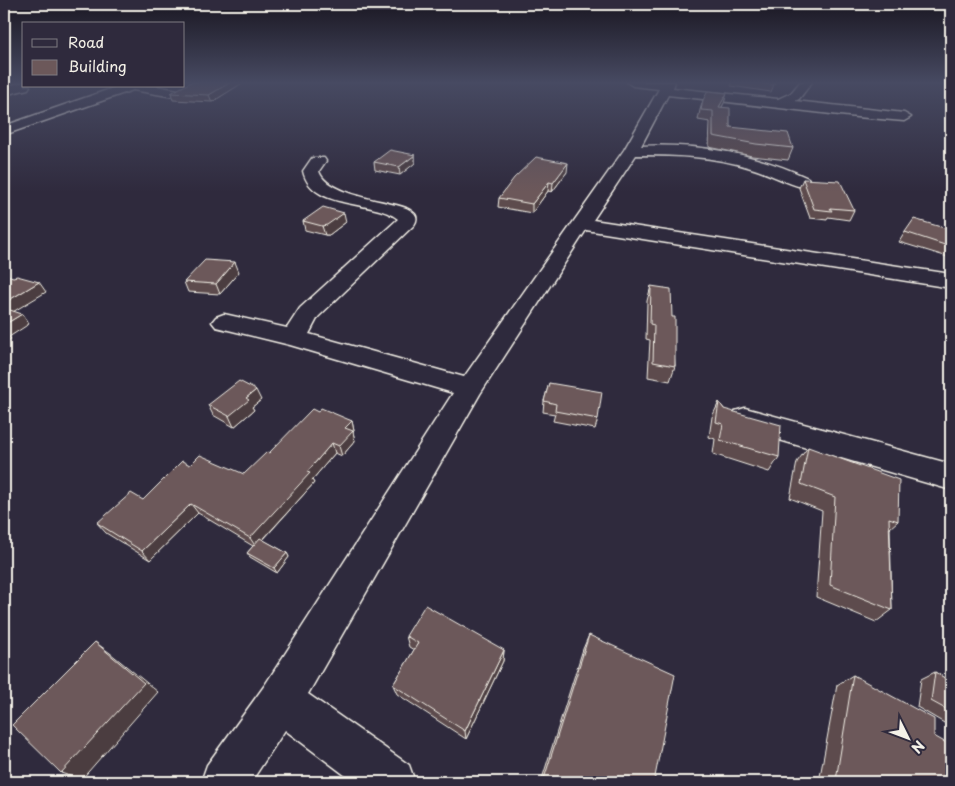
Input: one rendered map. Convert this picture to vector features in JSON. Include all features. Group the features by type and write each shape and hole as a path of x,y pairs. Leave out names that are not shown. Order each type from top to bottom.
{"street":[{"path":"4,131 39,119"},
{"path":"224,782 280,700 470,388 582,224 631,150 649,119"},
{"path":"631,150 672,149 757,164 802,182"},
{"path":"294,338 308,313 407,221 407,216 399,211 351,199 327,190 313,179 311,171 318,161"},
{"path":"582,224 951,281"},
{"path":"224,322 294,338 470,388"},
{"path":"726,414 951,478"},
{"path":"280,700 392,782"}],"building":[{"path":"713,119 730,119 730,127 788,133 793,148 756,144 713,136"},
{"path":"390,150 415,155 399,167 374,162"},
{"path":"536,157 568,163 553,183 549,182 532,204 499,198 514,178"},
{"path":"803,179 840,181 854,210 830,208 832,211 814,209"},
{"path":"323,207 344,213 327,225 322,226 303,221"},
{"path":"914,219 951,230 951,247 905,232"},
{"path":"205,260 235,262 216,284 184,282"},
{"path":"7,275 39,282 4,303 4,277"},
{"path":"651,286 671,289 672,317 675,317 675,366 653,362 654,325 650,324"},
{"path":"4,308 22,314 4,325"},
{"path":"239,381 256,390 246,398 249,400 229,416 208,405"},
{"path":"549,383 602,392 598,419 555,411 556,404 544,401"},
{"path":"719,402 724,409 781,425 779,457 720,440 723,424 716,422"},
{"path":"321,408 352,421 345,428 353,431 339,446 332,443 307,472 310,473 250,538 191,504 142,551 97,523 131,493 143,500 182,461 190,465 200,455 244,474 267,452 269,453 312,409 318,412"},
{"path":"808,447 899,480 898,521 889,518 892,610 830,585 835,497 801,484"},
{"path":"260,538 287,553 274,568 247,553"},
{"path":"425,605 504,650 465,731 393,685 418,643 406,636"},
{"path":"589,635 675,674 654,782 543,782"},
{"path":"95,642 144,683 61,773 12,725"},
{"path":"935,672 951,682 951,712 931,701"},
{"path":"853,675 934,719 934,736 948,744 947,775 951,778 951,782 831,782 831,778 836,780"}]}
